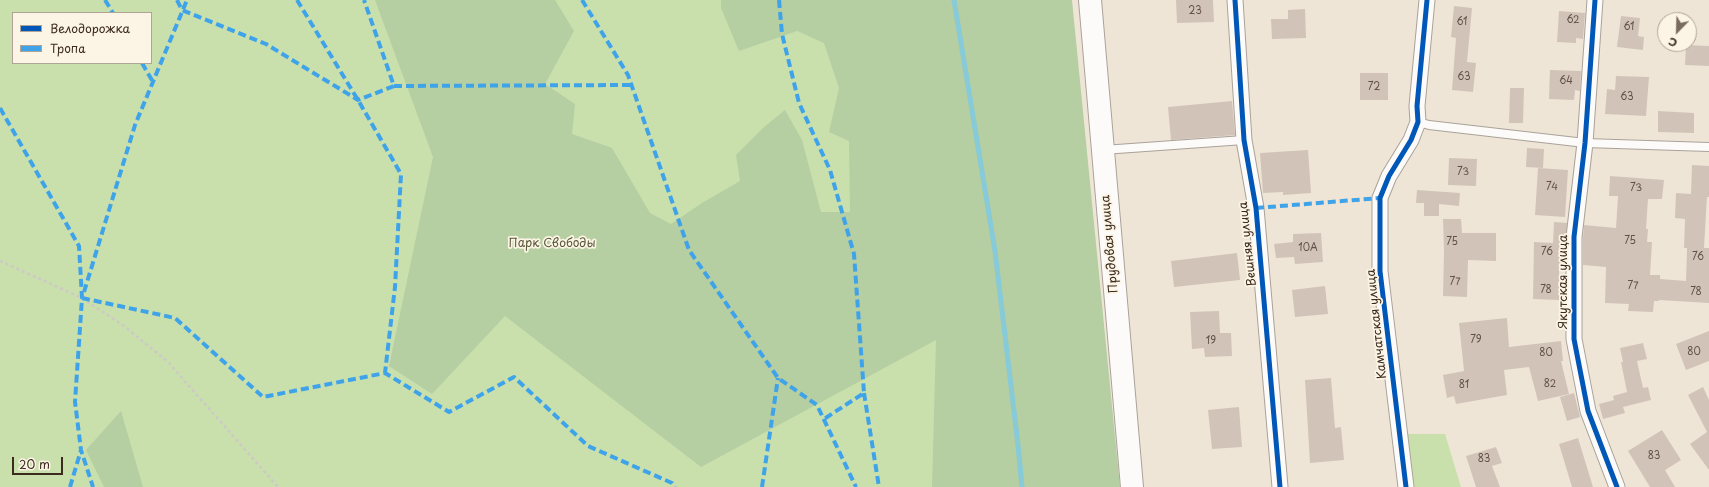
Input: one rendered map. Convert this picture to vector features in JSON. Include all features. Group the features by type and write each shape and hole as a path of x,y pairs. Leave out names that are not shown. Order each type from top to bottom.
{"main road":[{"name":"Прудовая улица","path":"1090,0 1132,487"}],"street":[{"name":"Вешняя улица","path":"1235,0 1244,140 1256,208 1280,487"},
{"name":"Камчатская улица","path":"1406,487 1380,271 1380,198 1389,176 1411,140 1418,122 1417,106 1427,0"},
{"name":"Якутская улица","path":"1595,0 1585,143 1574,237 1574,339 1588,411 1617,487"}],"lane":[{"path":"1418,122 1585,143 1709,147"},
{"path":"1102,150 1244,140"}],"path":[{"path":"0,261 82,298 124,326 168,362 278,487"}],"green space":[{"name":"Парк Свободы","path":"0,0 1054,0 1103,487 0,487"},
{"path":"375,0 555,0 574,31 545,84 575,104 572,134 612,148 650,213 671,224 702,203 740,181 736,155 763,128 785,110 802,140 821,212 850,212 849,141 829,132 839,88 824,43 797,31 739,51 721,8 721,0 1072,0 1120,487 932,487 936,340 701,467 505,316 432,394 389,366 433,157"},
{"path":"121,411 143,487 104,487 86,450"},
{"path":"1407,434 1445,434 1461,487 1412,487"}],"building":[{"path":"1176,0 1213,0 1214,22 1177,23"},
{"path":"1454,6 1472,8 1467,62 1476,63 1473,92 1452,90 1456,38 1451,37"},
{"path":"1305,9 1306,38 1272,39 1271,19 1288,19 1288,10"},
{"path":"1559,11 1585,13 1583,39 1576,38 1576,43 1557,42"},
{"path":"1621,16 1640,18 1638,36 1644,37 1643,50 1617,47"},
{"path":"1697,45 1709,46 1709,66 1685,65 1686,52 1697,52"},
{"path":"1550,70 1581,71 1580,91 1575,90 1574,100 1549,99"},
{"path":"1360,73 1388,73 1388,100 1360,100"},
{"path":"1616,76 1649,77 1646,116 1605,114 1607,89 1615,90"},
{"path":"1510,88 1524,88 1523,123 1509,123"},
{"path":"1232,101 1235,135 1171,140 1168,107"},
{"path":"1658,111 1694,113 1694,133 1658,132"},
{"path":"1527,148 1544,149 1543,168 1526,167"},
{"path":"1308,150 1311,193 1283,195 1283,192 1263,193 1260,153"},
{"path":"1449,158 1477,159 1476,186 1448,185"},
{"path":"1692,165 1709,166 1709,197 1707,197 1704,248 1709,248 1709,303 1659,300 1654,301 1653,312 1628,311 1629,304 1605,303 1606,267 1583,265 1583,238 1584,225 1616,228 1618,196 1609,196 1610,176 1664,180 1662,199 1648,199 1646,229 1648,229 1647,242 1652,242 1650,275 1660,275 1660,279 1686,281 1687,248 1684,248 1685,219 1675,218 1676,193 1691,194"},
{"path":"1538,168 1568,170 1565,217 1535,215"},
{"path":"1417,190 1460,193 1459,206 1439,204 1439,216 1424,216 1424,203 1416,203"},
{"path":"1443,219 1461,219 1462,233 1496,233 1496,261 1468,260 1467,297 1443,296"},
{"path":"1554,222 1567,223 1565,264 1559,264 1559,300 1533,299 1534,242 1553,243"},
{"path":"1321,233 1323,262 1295,264 1294,257 1276,258 1274,244 1293,242 1293,234"},
{"path":"1237,253 1240,280 1174,287 1171,261"},
{"path":"1325,286 1328,314 1295,317 1292,290"},
{"path":"1219,311 1220,333 1231,333 1232,356 1205,357 1204,348 1192,349 1190,312"},
{"path":"1507,318 1509,347 1561,341 1563,361 1561,361 1569,394 1538,401 1529,367 1504,370 1507,395 1456,404 1454,396 1447,398 1443,375 1464,371 1459,323"},
{"path":"1709,331 1709,361 1686,370 1676,344"},
{"path":"1643,343 1647,359 1637,361 1643,388 1648,387 1651,400 1623,407 1625,413 1603,419 1599,404 1614,400 1613,396 1627,392 1621,362 1623,362 1620,348"},
{"path":"1331,378 1335,428 1341,427 1344,460 1310,463 1305,380"},
{"path":"1703,387 1709,400 1709,470 1690,444 1707,432 1688,395"},
{"path":"1574,393 1580,417 1567,421 1560,397"},
{"path":"1239,407 1242,447 1212,449 1208,410"},
{"path":"1662,430 1681,460 1665,470 1675,487 1650,487 1628,451"},
{"path":"1578,438 1593,487 1572,487 1559,444"},
{"path":"1496,447 1502,463 1492,466 1500,487 1476,487 1466,456"}],"waterway":[{"path":"954,0 995,251 1022,487"}],"marked path":[{"path":"105,0 112,12"},
{"path":"177,0 182,10 266,44 358,100 394,86 364,0"},
{"path":"84,292 135,125 187,0"},
{"path":"297,0 401,174 395,287 385,373"},
{"path":"582,0 628,75 689,250 778,378 817,405 856,487"},
{"path":"779,0 782,34 799,103 830,170 854,254 864,393 824,419"},
{"path":"143,64 153,82"},
{"path":"394,86 631,85"},
{"path":"0,108 79,246 82,298 75,402 81,450 93,487"},
{"path":"1256,208 1380,198"},
{"path":"82,298 175,318 263,397 385,373 449,412 514,377 588,446 672,483 675,487"},
{"path":"762,487 778,378"},
{"path":"864,393 879,487"},
{"path":"70,487 81,450"}],"cycle path":[{"path":"1235,0 1244,140 1256,208 1280,487"},
{"path":"1406,487 1380,271 1380,198 1389,176 1411,140 1418,122 1417,106 1427,0"},
{"path":"1595,0 1585,143 1574,237 1574,339 1588,411 1617,487"}]}
